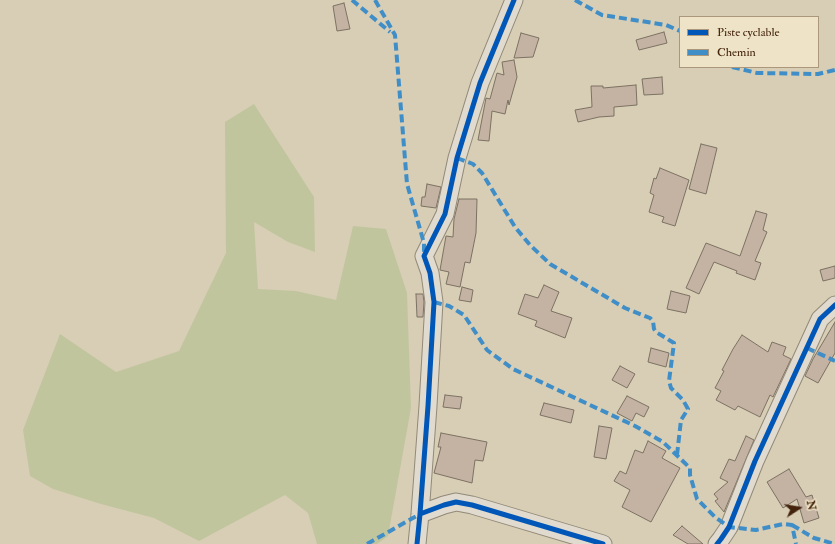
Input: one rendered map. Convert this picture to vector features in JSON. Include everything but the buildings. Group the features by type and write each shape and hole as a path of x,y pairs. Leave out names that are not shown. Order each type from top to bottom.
{"street":[{"path":"416,544 420,514 434,302 430,273 424,256 445,214 457,158 480,83 514,0"},
{"path":"716,544 721,540 729,527 755,461 820,319 835,305"},
{"path":"420,514 456,502 472,505 603,544"}],"green space":[{"path":"254,104 314,197 315,252 288,242 254,222 258,289 296,291 336,300 353,226 386,229 407,293 411,408 388,536 377,544 317,544 308,513 285,495 199,541 154,518 53,489 30,476 23,430 60,334 116,372 179,351 226,253 225,122"}],"marked path":[{"path":"352,0 390,32"},
{"path":"375,0 395,35 407,184 424,243 424,252"},
{"path":"575,0 602,15 666,25 679,31"},
{"path":"736,68 757,73 818,74 835,70"},
{"path":"457,158 473,164 482,173 515,227 530,245 550,264 625,308 650,318 653,321 656,332 674,343 669,381 671,388 683,400 688,409 681,420 677,455"},
{"path":"434,302 449,306 464,315 487,350 513,369 635,426 663,442 690,468 690,475 697,499 715,517 729,527 756,530 783,524 792,525 796,544"},
{"path":"807,348 835,361"},
{"path":"367,544 420,514"},
{"path":"792,525 814,538 835,544"}],"cycle path":[{"path":"417,544 428,406 434,302 430,273 424,256 445,214 457,158 480,83 514,0"},
{"path":"717,544 729,527 755,461 820,319 835,305"},
{"path":"420,514 456,502 472,505 603,544"}]}
